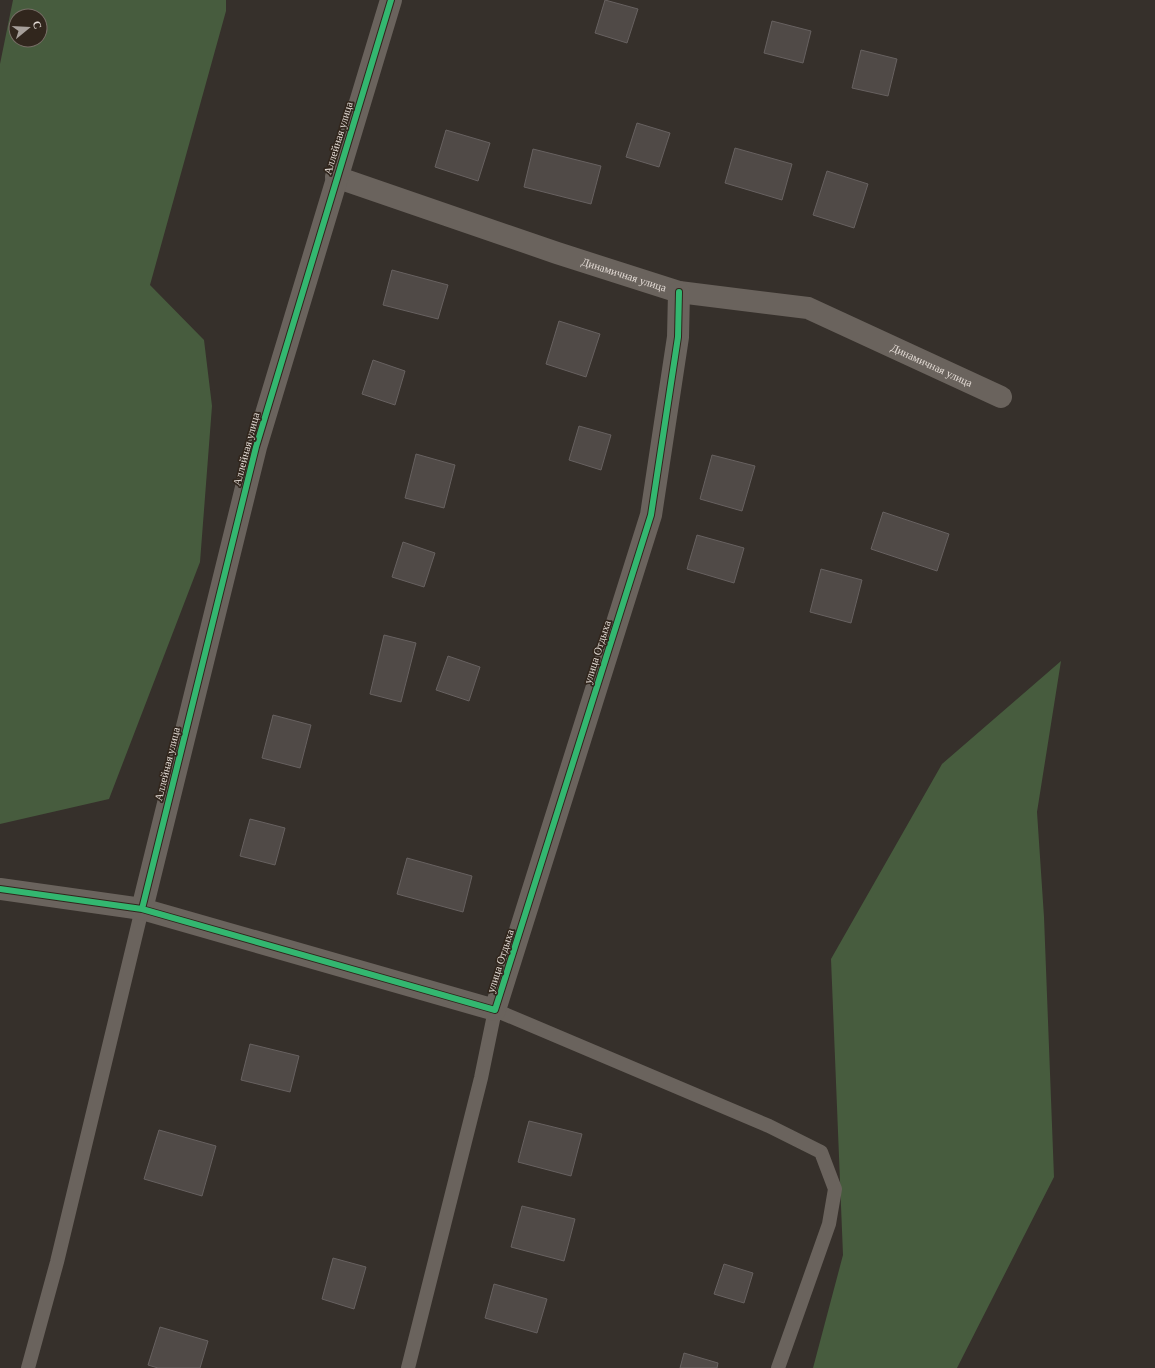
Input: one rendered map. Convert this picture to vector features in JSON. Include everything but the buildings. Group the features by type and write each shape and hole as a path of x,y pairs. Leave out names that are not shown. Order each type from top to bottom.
{"street":[{"name":"Аллейная улица","path":"142,909 256,447 390,0"},
{"name":"Динамичная улица","path":"336,177 557,253 679,292 808,308 1001,397"},
{"name":"улица Отдыха","path":"495,1010 651,515 678,338 679,292"},
{"path":"0,890 142,909 495,1010"}],"lane":[{"path":"28,1368 57,1262 142,909"},
{"path":"408,1368 481,1078 495,1010 769,1126 821,1152 835,1189 829,1224 778,1368"}],"green space":[{"path":"13,0 226,0 226,11 150,285 204,340 212,406 200,562 109,799 0,824 0,64 8,25 8,48 48,48 48,8 11,8"},
{"path":"1061,661 1037,812 1044,917 1054,1177 957,1368 813,1368 843,1255 831,959 942,764"}],"cycle path":[{"path":"142,909 256,447 391,0"},
{"path":"0,889 142,909 495,1010 651,515 678,337 679,292"}]}
